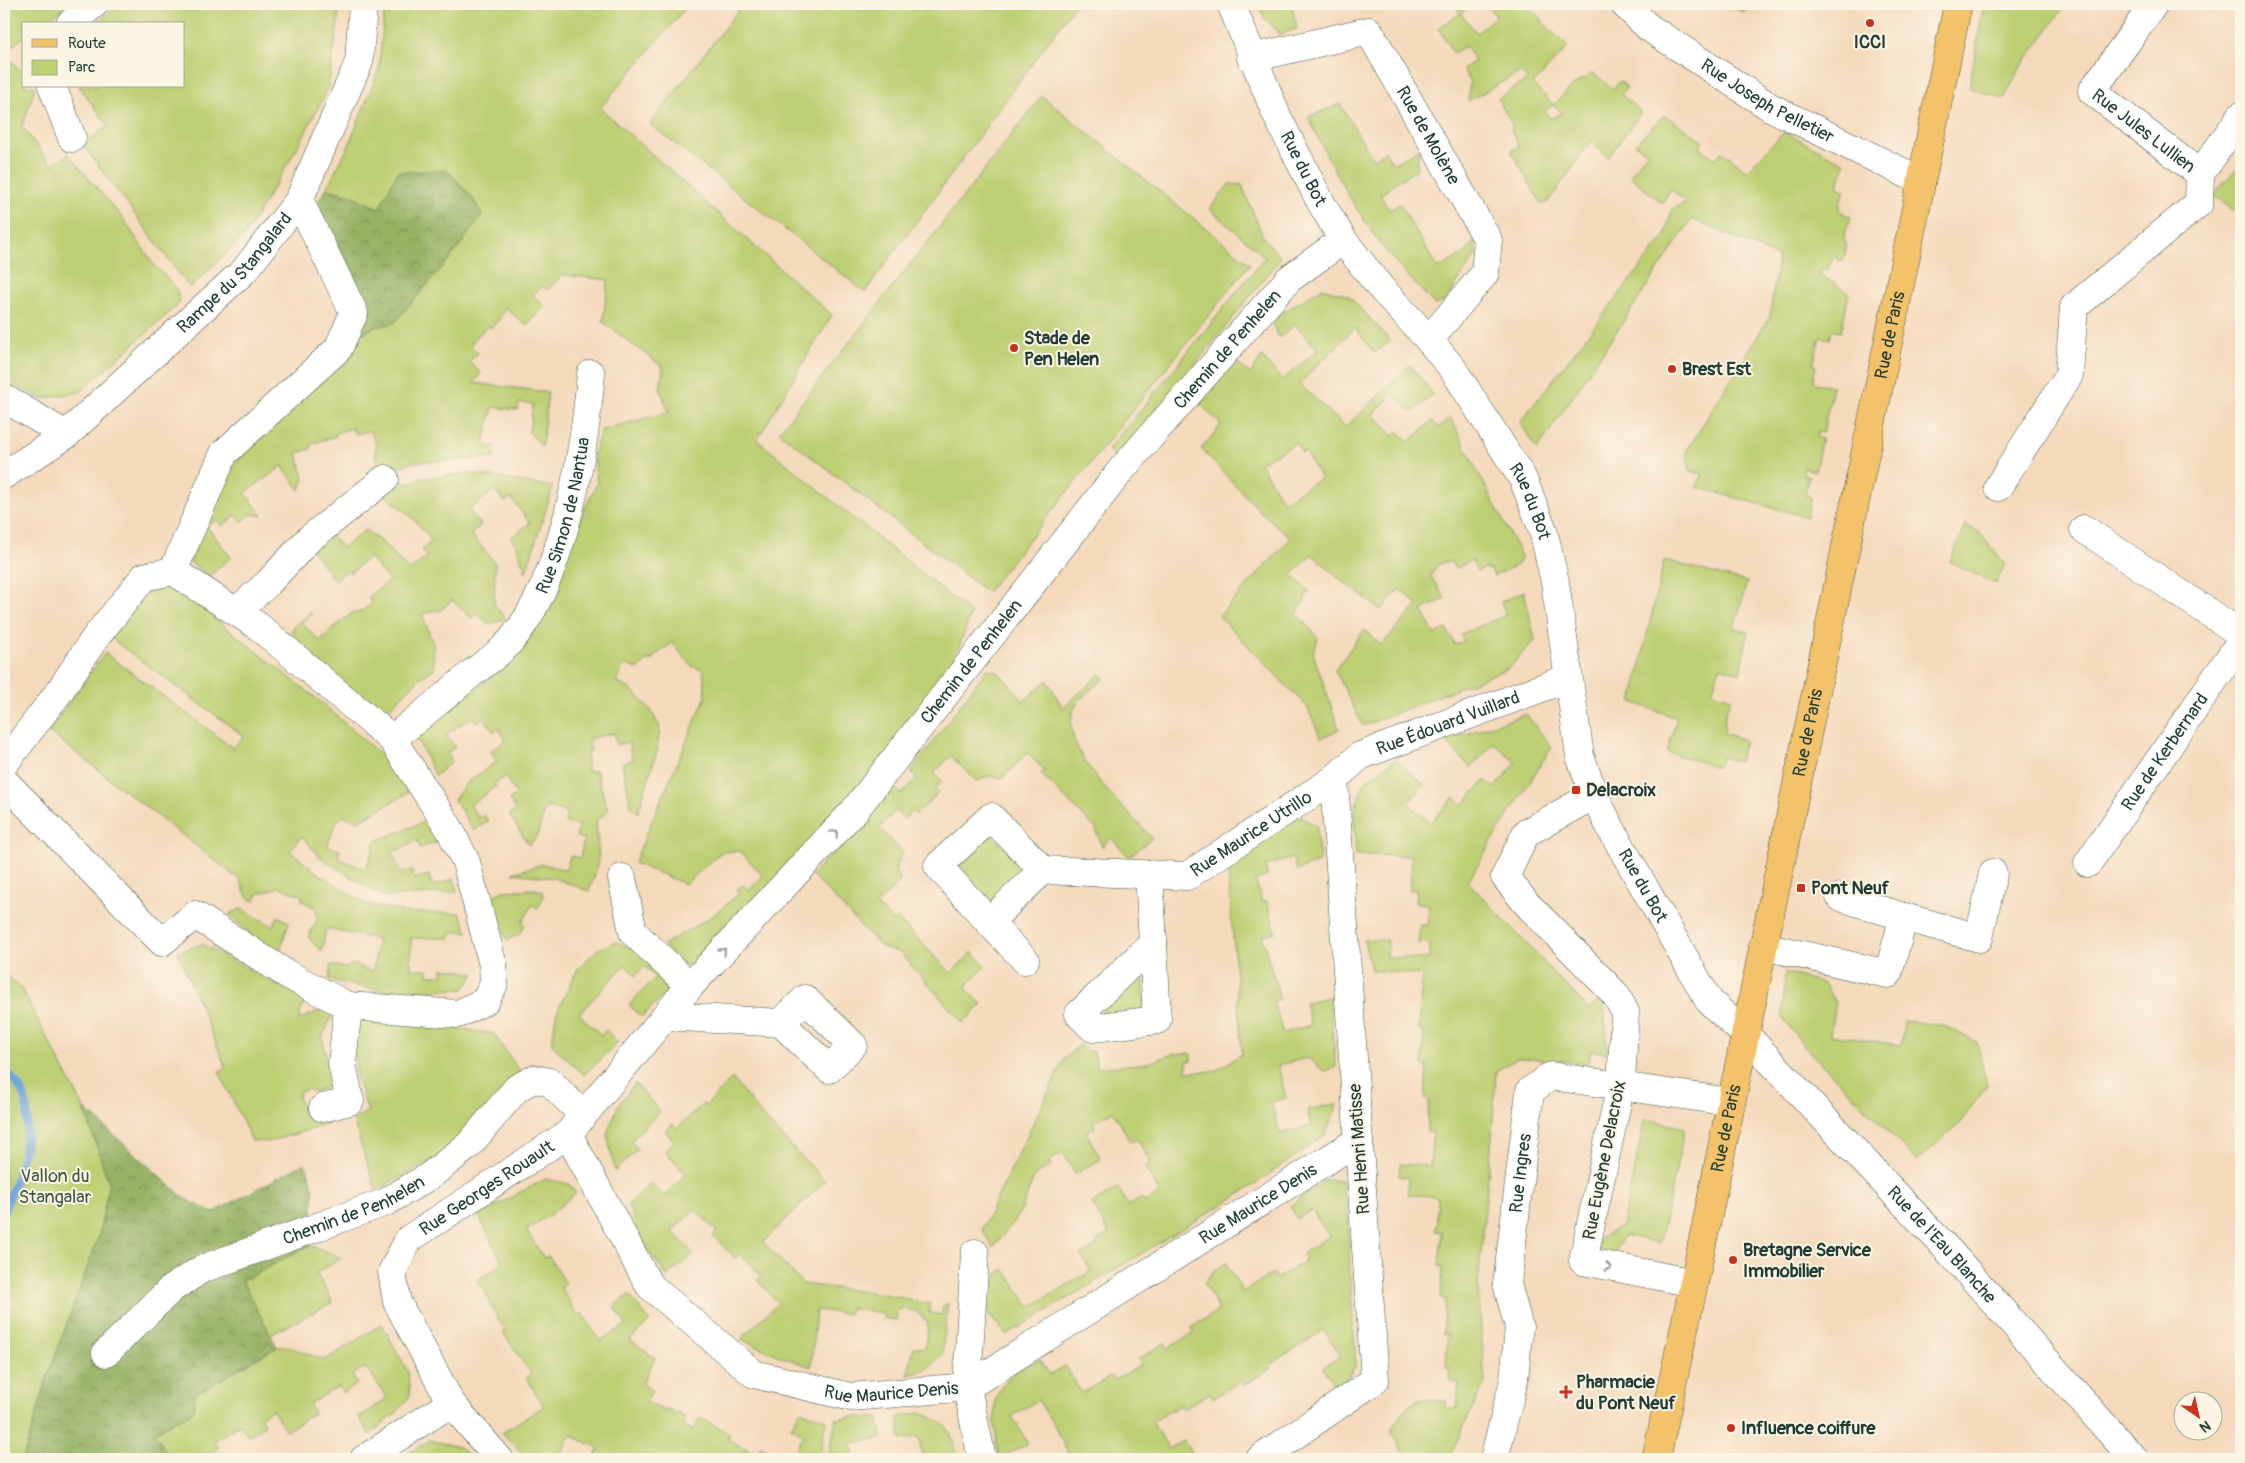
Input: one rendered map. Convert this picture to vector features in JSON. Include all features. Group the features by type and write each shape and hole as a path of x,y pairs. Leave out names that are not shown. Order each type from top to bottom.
{"main road":[{"name":"Rue de Paris","path":"1656,1459 1958,4"}],"street":[{"path":"72,22 94,4"},
{"name":"Rampe du Stangalard","path":"4,474 66,436 245,270 299,200 359,62 362,4"},
{"name":"Rue du Bot","path":"1231,4 1277,116 1320,201 1343,240 1380,286 1453,369 1523,479 1543,530 1555,582 1580,756 1594,795 1709,1001 1745,1034"},
{"name":"Rue Joseph Pelletier","path":"1624,4 1648,28 1770,107 1921,181"},
{"name":"Rue Jules Lullien","path":"2154,4 2092,91 2200,174 2241,116"},
{"name":"Rue de Molène","path":"1252,58 1369,31 1488,240 1484,273 1429,340"},
{"path":"53,88 72,138"},
{"path":"1998,487 2070,375 2074,307 2199,203 2200,174"},
{"path":"173,571 224,453 338,349 354,314 299,200"},
{"name":"Chemin de Penhelen","path":"690,986 854,812 1122,469 1289,279 1343,240"},
{"name":"Rue Simon de Nantua","path":"392,740 506,646 531,613 556,553 568,508 587,422 591,374"},
{"path":"4,398 66,436"},
{"path":"237,611 268,583 309,538 385,479"},
{"path":"2084,529 2241,634"},
{"path":"4,764 59,692 95,638 144,577 173,571 258,626 392,740 450,828 466,862 493,965 494,984 485,1001 458,1014 348,1006 285,973 195,915 162,942 4,781"},
{"name":"Rue de Kerbernard","path":"2088,863 2241,641"},
{"name":"Rue Édouard Vuillard","path":"1334,779 1360,756 1568,678"},
{"name":"Rue Maurice Utrillo","path":"1043,870 1187,876 1334,779"},
{"name":"Rue Henri Matisse","path":"1260,1459 1375,1380 1334,779"},
{"name":"Rue Eugène Delacroix","path":"1594,795 1526,833 1505,878 1527,904 1616,995 1625,1012 1620,1084 1583,1261 1694,1283"},
{"path":"989,922 1043,870 991,817 938,866 989,922 1025,960"},
{"path":"1840,897 1979,938 1993,873"},
{"path":"1149,874 1153,942"},
{"path":"622,878 633,932 690,986"},
{"path":"1763,946 1888,974 1904,917"},
{"name":"Rue Georges Rouault","path":"499,1459 451,1403 397,1302 392,1272 409,1239 575,1125 690,986"},
{"path":"323,1108 350,1101 342,1064 348,1006"},
{"path":"665,1016 781,1023"},
{"name":"Rue de l'Eau Blanche","path":"1745,1034 1948,1250 2134,1459"},
{"name":"Rue Ingres","path":"1494,1459 1514,1380 1519,1327 1507,1284 1530,1091 1551,1076 1620,1084 1731,1102"},
{"name":"Chemin de Penhelen","path":"106,1353 171,1289 202,1269 386,1202 431,1175 469,1145 517,1088 534,1079 550,1082 575,1125"},
{"name":"Rue Maurice Denis","path":"575,1125 649,1284 754,1374 851,1397 967,1387 1359,1140"},
{"path":"975,1253 967,1387 982,1459"},
{"path":"364,1459 451,1403"}],"green space":[{"path":"14,4 69,4 45,22 22,22 22,38 4,52 4,12"},
{"path":"118,4 307,4 339,6 328,89 296,150 244,236 190,288 83,145 108,126 80,88 185,88 185,22 98,22"},
{"path":"385,4 689,4 600,108 832,315 757,440 971,613 949,675 843,812 692,968 683,964 663,945 712,916 739,894 736,890 743,885 748,890 763,876 740,851 721,852 685,884 634,863 706,696 703,669 693,667 672,643 638,669 624,664 616,682 631,689 650,709 660,727 657,751 638,813 631,806 622,763 633,760 628,742 617,745 614,733 588,739 591,751 587,752 587,772 596,770 608,811 596,821 599,862 589,891 554,878 513,873 543,864 566,870 570,856 580,858 584,839 576,837 579,826 566,823 566,812 547,807 543,813 538,835 529,845 509,815 516,810 509,800 517,795 505,777 494,784 496,787 470,805 479,818 484,815 488,821 474,831 454,800 467,782 497,762 491,751 506,740 499,729 494,732 484,717 476,722 472,717 446,734 455,747 447,753 452,761 435,776 415,734 508,664 597,484 594,453 601,430 669,412 660,389 663,367 603,322 608,280 563,275 547,290 542,286 533,295 545,307 526,326 505,307 500,318 491,328 489,326 470,345 478,353 469,362 481,373 474,383 548,392 542,446 529,433 533,404 519,403 518,410 493,407 484,443 486,446 495,446 494,458 413,462 378,476 375,449 377,446 370,431 356,434 356,431 353,432 352,428 336,433 336,436 311,444 311,449 297,453 304,478 300,490 282,466 245,493 263,516 251,514 242,522 236,515 222,526 216,520 207,527 231,557 209,576 190,562 219,479 372,328 394,323 452,256 482,215 379,209 349,194 326,189 348,147 379,69"},
{"path":"743,4 1076,4 865,292 650,124"},
{"path":"1258,4 1291,4 1297,29 1280,34 1265,19"},
{"path":"1454,4 1471,4 1461,14 1477,33 1496,16 1486,4 1527,4 1543,20 1542,22 1568,47 1533,84 1554,105 1572,86 1593,73 1613,89 1620,81 1627,87 1621,94 1641,112 1608,158 1591,141 1549,201 1542,205 1511,151 1519,146 1511,130 1512,124 1498,99 1528,79 1520,72 1468,101 1470,82 1463,69 1475,61 1466,46 1453,53 1438,28 1460,14","holes":["1554,105 1562,113 1550,119 1545,111"]},
{"path":"1718,4 1755,4 1743,13 1731,5 1727,10"},
{"path":"1984,4 2066,4 2021,67 2004,99 1969,88"},
{"path":"4,52 22,73 22,88 35,88 22,127 52,165 68,154 124,220 154,265 176,288 180,303 80,392 42,399 4,379"},
{"name":"Stade de Pen Helen","path":"1042,96 1250,264 987,592 779,432"},
{"path":"1340,104 1373,159 1385,151 1393,164 1419,149 1416,170 1389,186 1391,188 1380,194 1389,210 1400,204 1438,269 1465,253 1475,240 1476,255 1445,301 1435,305 1395,262 1366,223 1335,171 1308,117"},
{"path":"1664,115 1703,141 1699,148 1716,159 1721,152 1747,171 1784,132 1845,163 1837,187 1845,190 1839,205 1841,206 1839,211 1851,217 1844,236 1846,248 1843,262 1833,257 1827,270 1822,268 1820,274 1849,293 1841,332 1832,330 1830,339 1820,337 1813,365 1816,366 1813,380 1815,383 1833,386 1823,433 1818,432 1816,437 1822,439 1815,471 1804,468 1803,474 1809,476 1805,495 1811,497 1807,517 1696,487 1703,474 1690,471 1686,452 1770,316 1778,257 1692,219 1537,450 1520,422 1665,236 1672,209 1686,202 1671,189 1662,203 1630,176 1647,152 1635,144"},
{"path":"2241,163 2241,214 2213,196"},
{"path":"447,170 471,196 482,215 452,256 394,323 372,328 338,349 354,313 307,218 326,189 349,194 379,209 397,172"},
{"path":"1229,184 1242,185 1263,237 1281,258 1118,460 1108,450 1265,257 1210,209"},
{"path":"1322,288 1349,296 1391,341 1374,353 1355,328 1299,384 1346,427 1410,365 1433,394 1412,413 1393,394 1373,414 1394,436 1399,432 1409,442 1432,421 1439,428 1450,417 1522,558 1517,565 1494,576 1491,570 1485,568 1477,572 1472,560 1455,569 1451,562 1440,564 1431,576 1445,599 1422,610 1434,634 1447,629 1455,645 1464,641 1461,634 1506,615 1501,602 1524,591 1535,640 1509,668 1363,726 1335,670 1364,630 1381,645 1418,605 1400,589 1381,610 1341,580 1312,554 1292,575 1309,591 1297,614 1318,638 1313,653 1339,729 1321,738 1307,707 1219,616 1291,538 1260,511 1201,449 1221,425 1199,403 1233,359 1250,374 1262,357 1282,380 1318,350 1295,324 1280,338 1276,333 1272,319","holes":["1296,443 1302,453 1305,452 1321,478 1283,502 1260,463"]},
{"path":"469,473 553,487 526,572 516,545 511,538 530,523 511,498 505,502 494,490 469,510 481,525 471,534 495,563 494,604 506,619 488,624 477,613 471,618 452,600 439,612 435,610 422,614 433,644 434,669 421,677 383,715 289,639 294,626 311,612 312,614 302,623 319,641 352,613 361,612 372,603 368,597 389,581 369,557 350,573 347,570 335,581 311,548 328,532 342,548 365,530 383,543 409,571 427,557 422,550 432,541 413,518 381,492 419,479"},
{"path":"1965,525 1979,532 2005,564 1996,584 1950,562"},
{"path":"1664,560 1747,582 1734,628 1748,632 1740,673 1720,667 1712,692 1731,698 1725,714 1724,733 1745,740 1739,762 1722,757 1718,767 1667,752 1677,718 1632,702"},
{"path":"166,580 322,703 382,756 405,781 408,793 358,821 344,816 337,821 327,846 340,850 338,859 366,869 376,841 426,821 440,841 420,848 417,840 392,852 400,873 411,870 415,879 429,875 433,886 454,879 457,892 384,897 321,858 302,836 290,851 316,872 366,904 411,913 460,913 468,932 451,932 451,938 411,938 411,969 428,969 428,975 442,975 442,969 475,974 464,989 384,991 329,980 331,965 346,968 353,964 362,966 362,969 373,971 378,939 326,929 322,952 308,937 319,916 315,914 317,909 301,900 303,896 279,887 258,894 254,901 247,897 240,880 48,731 105,653 233,748 244,736 109,637 154,583"},
{"path":"987,669 998,672 1024,701 1047,680 1063,708 1100,674 1105,678 1086,693 1077,704 1071,720 1074,738 1082,756 1095,775 1110,794 1152,838 1129,857 1111,838 1102,847 1096,829 1041,774 1044,770 1027,753 1003,778 990,776 976,781 951,756 934,773 942,781 934,790 938,793 916,815 913,811 904,819 896,811 879,828 903,853 895,870 901,880 876,905 893,921 897,918 951,973 973,952 986,966 965,987 982,1004 963,1023 900,953 880,946 812,875 894,787 901,794 917,778 911,772"},
{"path":"1526,714 1552,747 1468,882 1589,1010 1604,996 1607,1053 1591,1050 1588,1063 1518,1058 1496,1071 1478,1285 1485,1383 1448,1459 1402,1459 1406,1457 1391,1431 1402,1412 1418,1399 1446,1401 1446,1408 1457,1409 1459,1383 1449,1381 1450,1368 1446,1368 1448,1334 1443,1334 1446,1299 1441,1299 1443,1266 1439,1266 1442,1232 1436,1231 1438,1197 1408,1194 1408,1178 1399,1176 1400,1164 1430,1166 1433,1133 1427,1132 1429,1100 1425,1099 1427,1066 1422,1065 1424,1032 1419,1031 1422,975 1371,970 1364,940 1388,940 1387,957 1429,959 1430,944 1418,943 1420,925 1427,925 1429,904 1416,903 1417,890 1410,890 1412,856 1356,855 1354,810 1365,782 1396,759 1424,785 1408,803 1430,823 1454,797 1463,805 1485,780 1494,788 1516,763 1494,743 1471,768 1445,741"},
{"path":"1294,814 1316,825 1320,861 1297,871 1293,858 1265,866 1268,876 1255,880 1262,902 1267,901 1275,932 1262,936 1280,999 1273,1002 1283,1033 1311,1025 1305,1002 1329,997 1336,1067 1324,1071 1308,1058 1278,1065 1286,1098 1271,1102 1280,1134 1311,1126 1307,1110 1338,1104 1325,1135 1248,1189 1007,1335 985,1311 991,1278 1004,1269 1030,1307 1091,1271 1081,1255 1098,1245 1096,1241 1109,1234 1092,1203 1118,1188 1128,1206 1142,1198 1145,1202 1160,1193 1145,1167 1151,1163 1137,1139 1131,1142 1113,1111 1093,1122 1095,1127 1086,1132 1101,1159 1075,1174 1063,1153 1049,1161 1051,1166 1035,1175 1021,1211 993,1248 982,1229 1065,1058 1079,1045 1087,1051 1094,1052 1097,1068 1149,1063 1172,1054 1191,1053 1191,1061 1187,1061 1187,1072 1215,1071 1242,1054 1228,872 1253,845"},
{"path":"988,831 1026,869 988,909 949,868"},
{"path":"534,889 542,891 544,896 538,908 532,905 522,923 525,925 520,934 507,940 490,898 503,891"},
{"path":"241,909 273,926 278,916 289,922 278,956 265,949 229,914"},
{"path":"616,942 638,950 668,990 642,1017 629,1005 656,977 644,966 636,976 625,965 579,1014 601,1035 606,1030 618,1042 584,1075 552,1045 556,1014 578,968 597,950"},
{"path":"202,944 305,1000 298,1020 329,1007 332,1016 322,1037 333,1084 314,1092 309,1089 300,1092 298,1097 305,1113 329,1124 268,1142 252,1141 219,1071 226,1068 178,952"},
{"path":"1785,972 1824,984 1835,1002 1830,1035 1901,1045 1904,1021 1942,1025 1977,1042 1987,1085 1959,1124 1917,1161 1805,1047 1782,1017"},
{"name":"Vallon du Stangalar","path":"4,973 21,988 84,1108 109,1183 99,1236 49,1372 23,1459 4,1459"},
{"path":"1137,978 1144,981 1144,1017 1097,1017"},
{"path":"359,1018 431,1024 494,1034 523,1076 453,1149 376,1190 353,1120 368,1111 356,1077 353,1022"},
{"path":"732,1078 762,1116 825,1181 763,1242 803,1284 884,1294 930,1304 929,1313 942,1315 943,1306 948,1303 942,1355 927,1369 907,1376 914,1347 925,1348 928,1324 917,1311 898,1309 896,1320 883,1318 883,1313 850,1308 849,1314 816,1310 811,1367 741,1339 778,1303 757,1280 761,1276 739,1254 735,1258 713,1236 717,1232 695,1209 672,1231 694,1254 667,1276 641,1240 628,1205 651,1183 664,1196 686,1174 665,1151 674,1141 665,1131 673,1124 677,1128 703,1104 706,1106"},
{"path":"635,1083 660,1111 631,1141 638,1149 615,1171 607,1134 618,1106"},
{"path":"84,1108 184,1198 213,1213 305,1163 314,1188 310,1245 242,1281 277,1347 195,1394 193,1411 154,1432 171,1459 23,1459 49,1372 99,1236 109,1183"},
{"path":"1645,1119 1685,1128 1660,1243 1624,1235 1613,1256 1599,1250 1598,1240 1622,1226"},
{"path":"546,1179 569,1184 576,1193 551,1214 526,1230 544,1258 549,1256 566,1284 561,1288 578,1316 582,1313 600,1341 626,1325 614,1306 629,1295 650,1321 630,1340 655,1358 642,1384 652,1390 646,1402 665,1411 668,1409 685,1417 682,1425 692,1430 700,1418 730,1433 727,1439 756,1454 761,1446 788,1459 602,1459 595,1456 599,1448 570,1435 558,1459 528,1459 502,1433 544,1406 526,1377 531,1374 503,1332 505,1330 489,1304 491,1302 477,1280 503,1264 479,1216"},
{"path":"1325,1180 1341,1180 1348,1214 1356,1365 1338,1391 1323,1367 1341,1356 1324,1330 1270,1365 1272,1368 1244,1385 1241,1381 1213,1398 1210,1393 1183,1409 1180,1405 1152,1422 1169,1449 1183,1440 1195,1459 1064,1459 1069,1455 1055,1427 1038,1400 1012,1416 1028,1444 999,1458 995,1424 996,1398 1001,1387 1009,1377 1039,1359 1050,1375 1065,1366 1082,1393 1111,1376 1114,1380 1141,1365 1138,1359 1165,1343 1168,1348 1194,1333 1192,1327 1219,1310 1204,1283 1213,1271 1226,1263 1243,1292 1273,1273 1277,1279 1305,1261 1302,1254 1329,1236 1312,1210 1297,1219 1290,1206"},
{"path":"310,1245 342,1258 316,1273 333,1302 270,1335 242,1281"},
{"path":"382,1324 408,1372 410,1396 395,1414 369,1435 359,1417 387,1398 368,1370 363,1368 355,1373 353,1378 357,1384 344,1393 339,1386 309,1404 314,1413 286,1431 272,1409 260,1417 265,1425 248,1436 240,1424 214,1441 218,1448 201,1459 171,1459 153,1433 193,1411 195,1394 277,1347 286,1346 325,1360"},
{"path":"800,1411 826,1419 819,1459 791,1459 804,1435 791,1427"},
{"path":"920,1413 938,1421 948,1429 958,1459 923,1459 919,1437 901,1440 898,1417"},
{"path":"853,1417 879,1418 882,1438 851,1443 854,1459 828,1459 836,1419"},
{"path":"430,1440 459,1447 472,1459 399,1459"}],"waterway":[{"path":"4,1068 23,1093 27,1110 26,1140 23,1156 4,1212"}],"place":[{"name":"ICCI","path":"1870,23"},
{"name":"Stade de Pen Helen","path":"1014,348"},
{"name":"Brest Est","path":"1672,369"},
{"name":"Delacroix","path":"1576,790"},
{"name":"Pont Neuf","path":"1801,888"},
{"name":"Bretagne Service Immobilier","path":"1733,1260"},
{"name":"Pharmacie du Pont Neuf","path":"1566,1392"},
{"name":"Influence coiffure","path":"1731,1428"}]}
